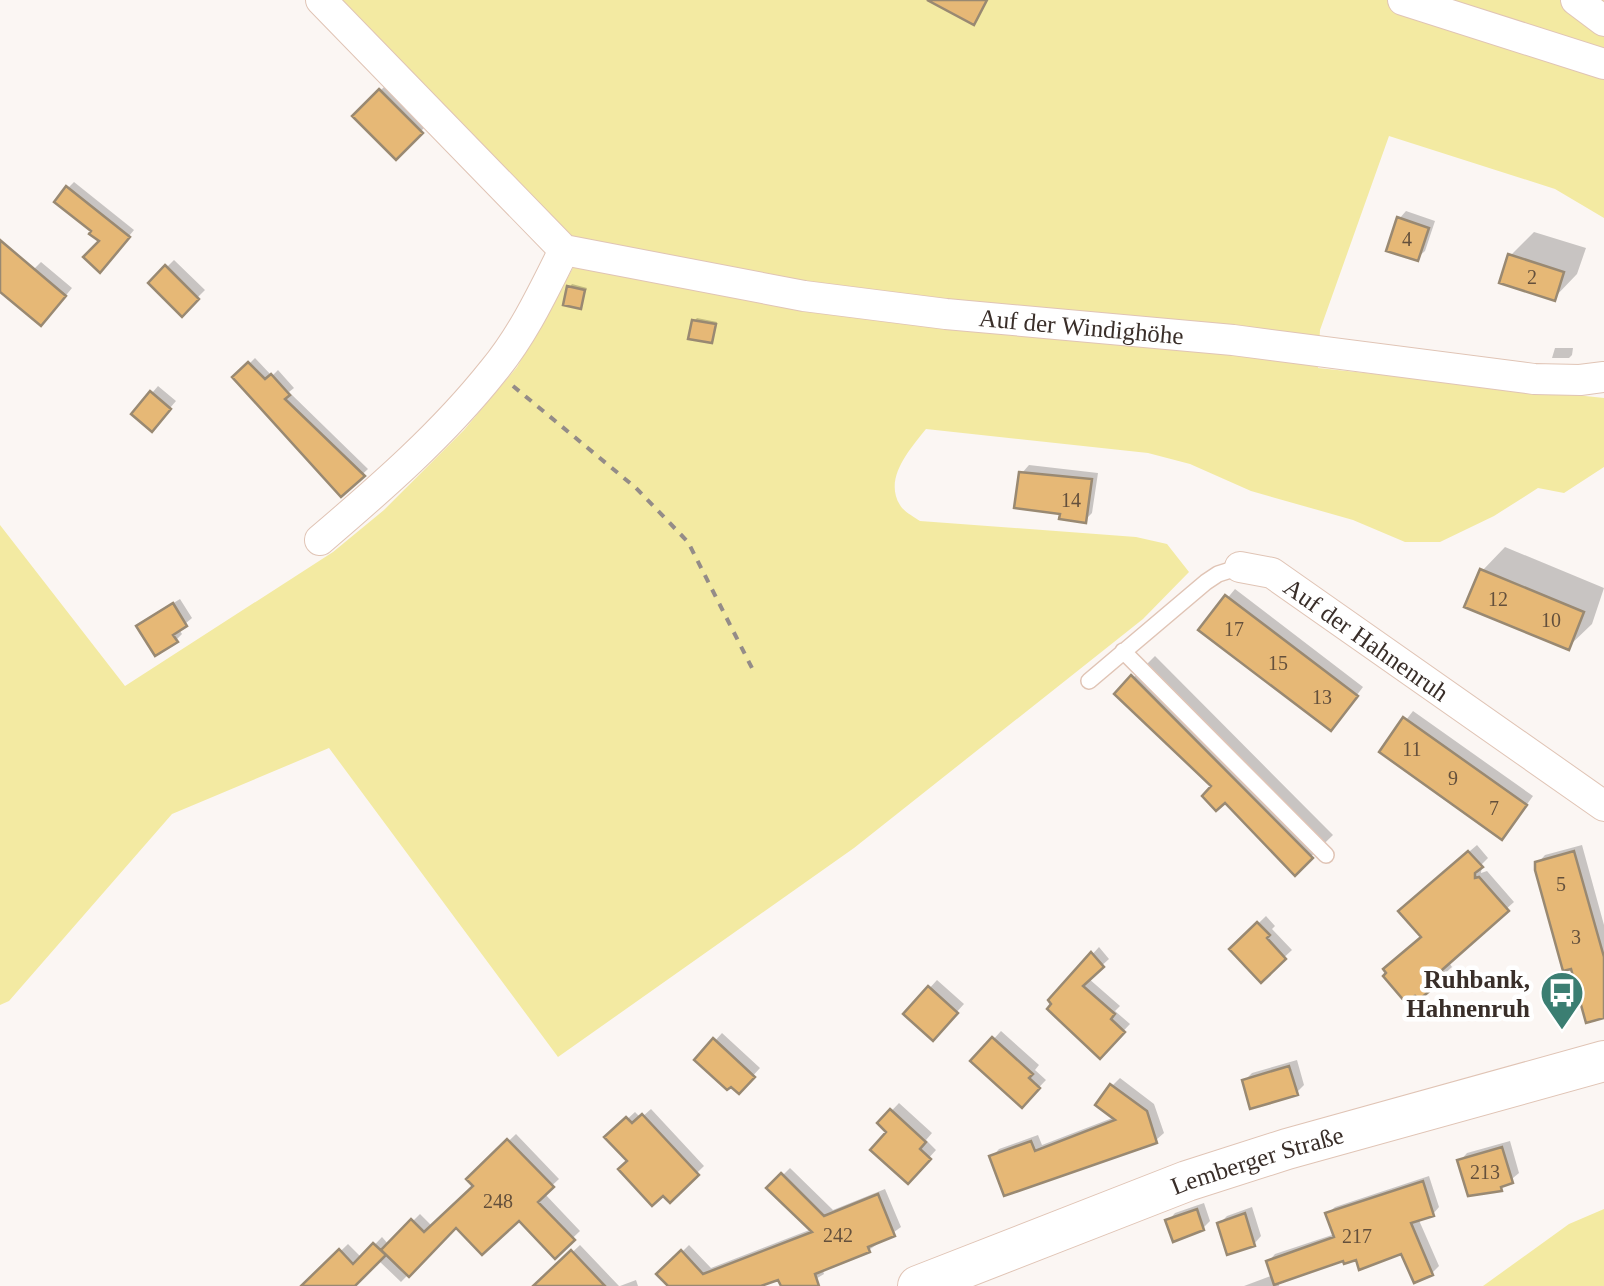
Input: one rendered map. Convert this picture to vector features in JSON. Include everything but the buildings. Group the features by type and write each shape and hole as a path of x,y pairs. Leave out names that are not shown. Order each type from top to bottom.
{"main road":[{"name":"Lemberger Straße","path":"918,1286 970,1277 1187,1181 1287,1149 1604,1062"}],"street":[{"path":"320,540 424,445 494,370 519,335 564,250 322,0"},
{"path":"1403,0 1604,64"},
{"path":"1576,0 1604,21"},
{"name":"Auf der Windighöhe","path":"564,250 804,296 946,314 1233,340 1534,380 1604,377"},
{"name":"Auf der Hahnenruh","path":"1240,567 1272,574 1604,806"}],"lane":[{"name":"Auf der Hahnenruh","path":"1089,681 1206,582 1240,567"},
{"path":"1124,651 1326,855"}],"path":[{"path":"494,370 636,488 688,542 754,674"}],"shaded area":[{"path":"331,0 1604,0 1604,218 1555,189 1389,136 1320,330 1318,368 1604,398 1604,467 1564,493 1538,488 1494,516 1440,542 1405,542 1353,520 1251,491 1190,464 1148,453 926,429 901,464 895,484 901,507 920,521 1136,537 1167,544 1189,572 1143,619 854,848 558,1057 329,748 172,814 9,1001 0,1005 0,525 125,686 333,552 384,510 464,430 517,367 586,245 566,241"},
{"path":"1604,1209 1604,1286 1483,1286 1569,1224"}],"place":[{"name":"Ruhbank, Hahnenruh","path":"1562,1031"}]}
